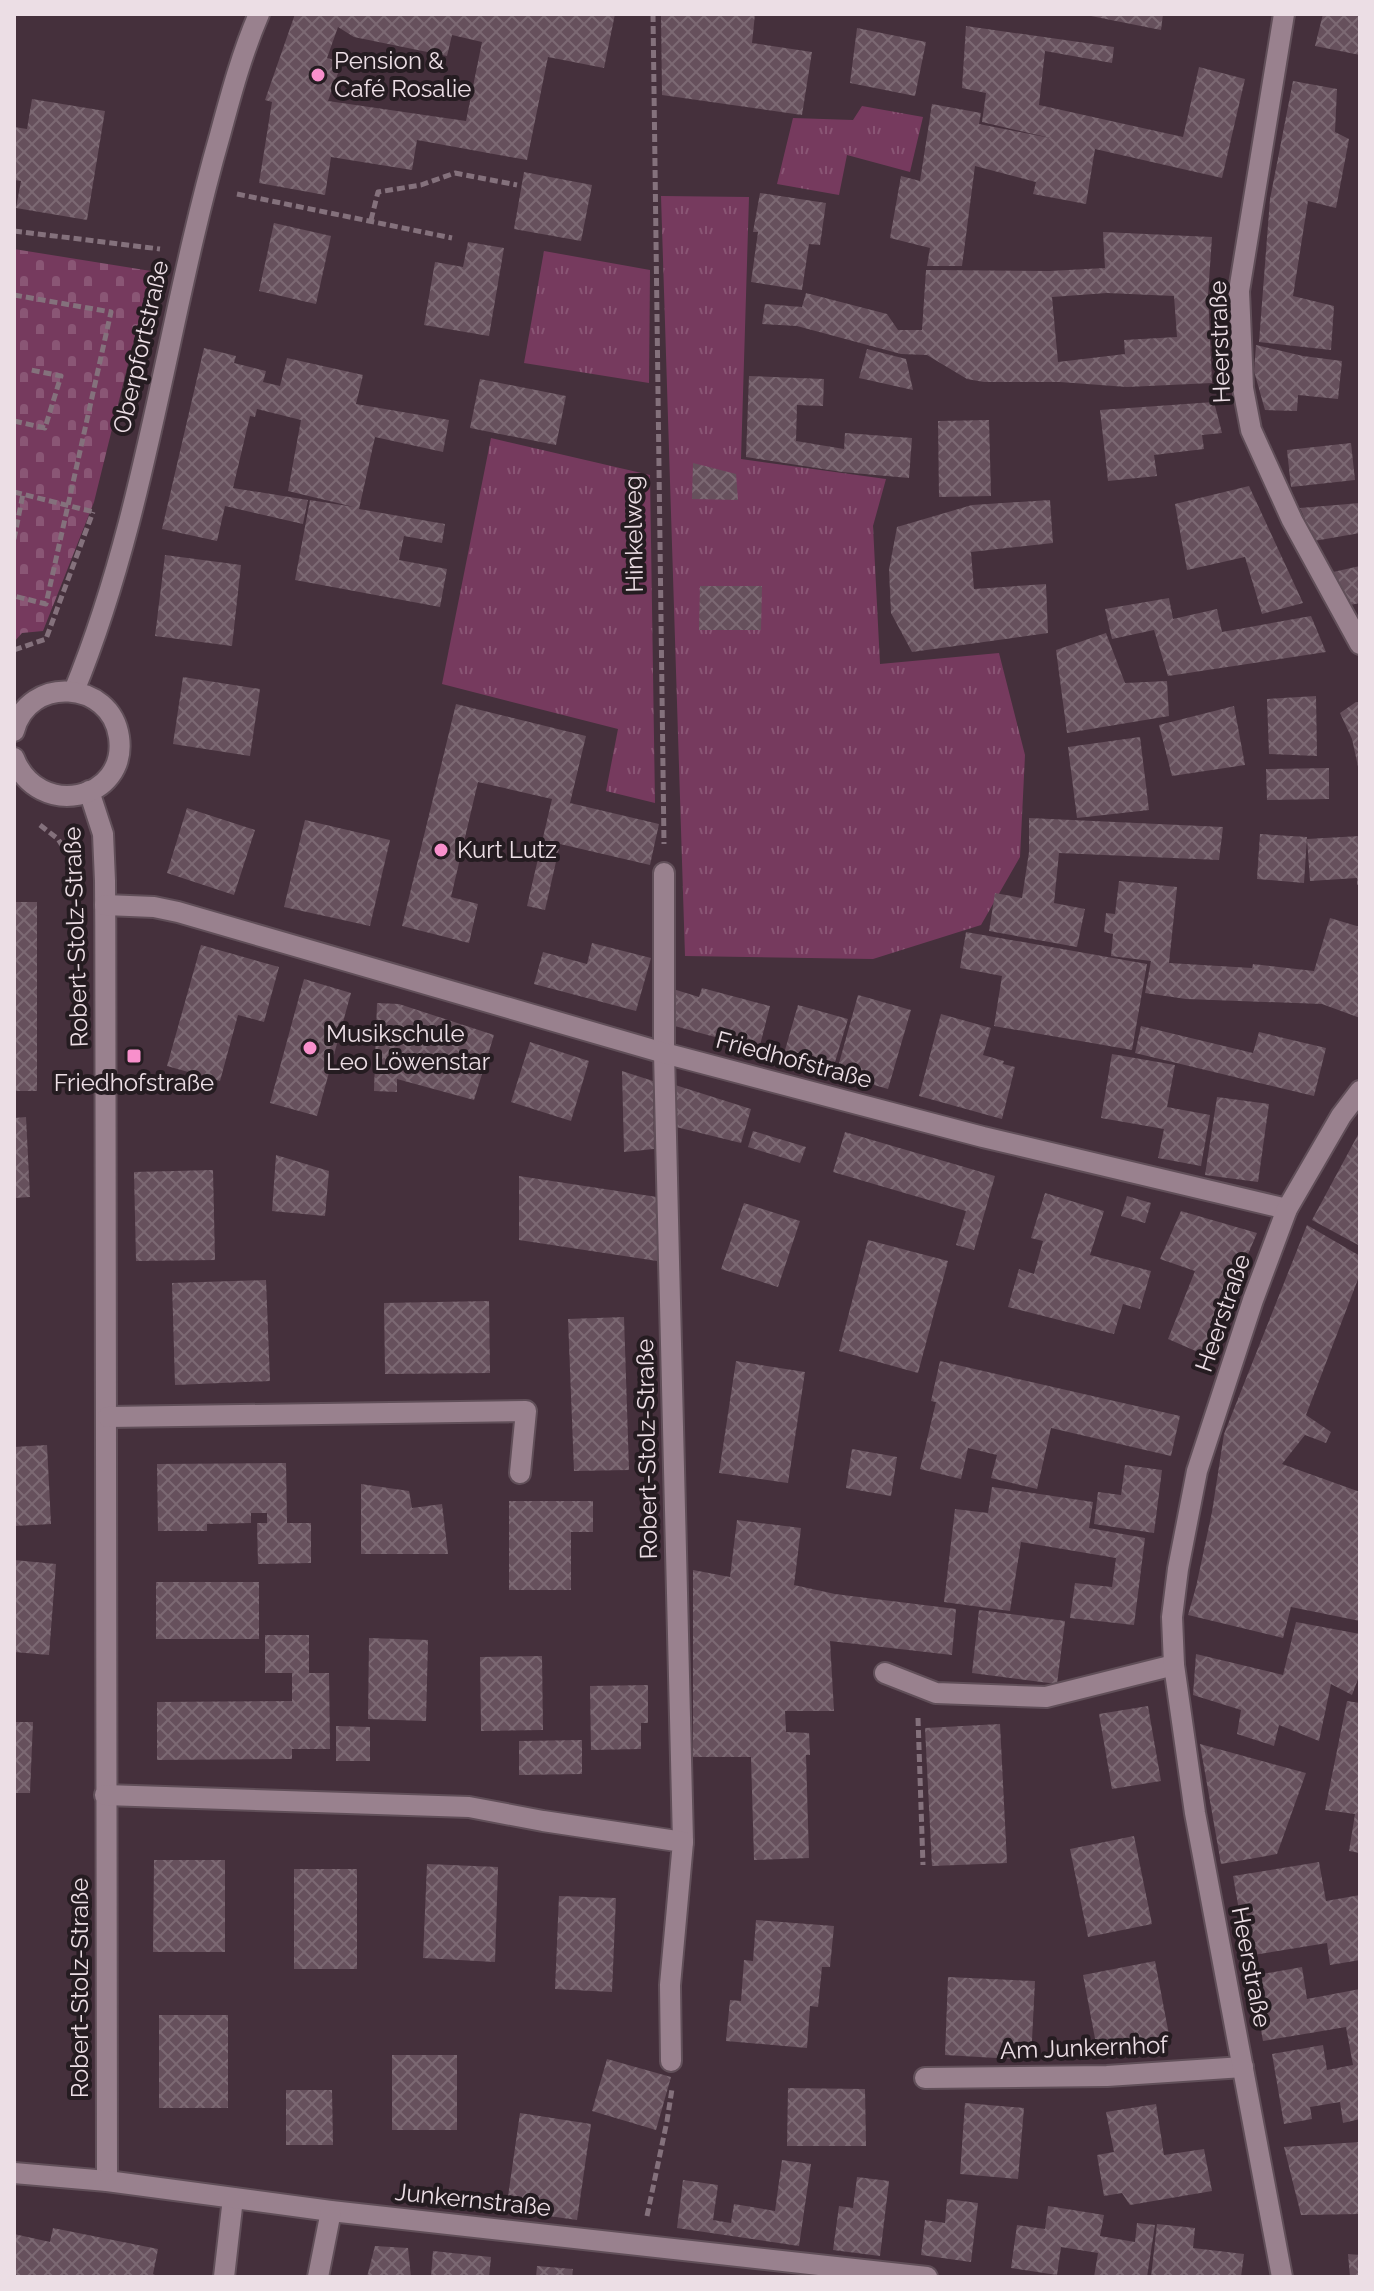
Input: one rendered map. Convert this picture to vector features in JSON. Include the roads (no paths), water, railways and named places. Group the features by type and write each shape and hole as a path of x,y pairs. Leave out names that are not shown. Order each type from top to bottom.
{"street":[{"name":"Oberpfortstraße","path":"74,691 96,635 130,518 204,188 239,69 259,14"},
{"name":"Heerstraße","path":"1284,14 1239,291 1243,388 1251,430 1286,507 1360,644"},
{"path":"14,731 20,715 37,699 60,691 74,691 102,704 113,718 119,737 114,767 100,785 69,797 58,797 39,790 24,777 14,758"},
{"name":"Robert-Stolz-Straße","path":"89,791 103,834 105,905 107,2181"},
{"path":"664,873 664,1053"},
{"name":"Friedhofstraße","path":"105,905 154,907 178,912 664,1053 983,1137 1287,1209"},
{"name":"Robert-Stolz-Straße","path":"664,1053 683,1842 670,1985 671,2061"},
{"name":"Heerstraße","path":"1282,2277 1195,1813 1174,1665 1172,1617 1197,1471 1253,1300 1287,1209 1341,1116 1360,1091"},
{"path":"108,1417 526,1411 520,1473"},
{"path":"885,1673 936,1693 1046,1697 1174,1665"},
{"path":"105,1795 469,1807 683,1842"},
{"name":"Am Junkernhof","path":"925,2078 1107,2076 1243,2067"},
{"name":"Junkernstraße","path":"14,2173 107,2181 331,2211 927,2277"},
{"path":"224,2277 233,2198"},
{"path":"318,2277 331,2211"}],"place":[{"name":"Pension & Café Rosalie","path":"318,75"},
{"name":"Kurt Lutz","path":"441,850"},
{"name":"Musikschule Leo Löwenstar","path":"310,1048"},
{"name":"Friedhofstraße","path":"134,1056"}]}
